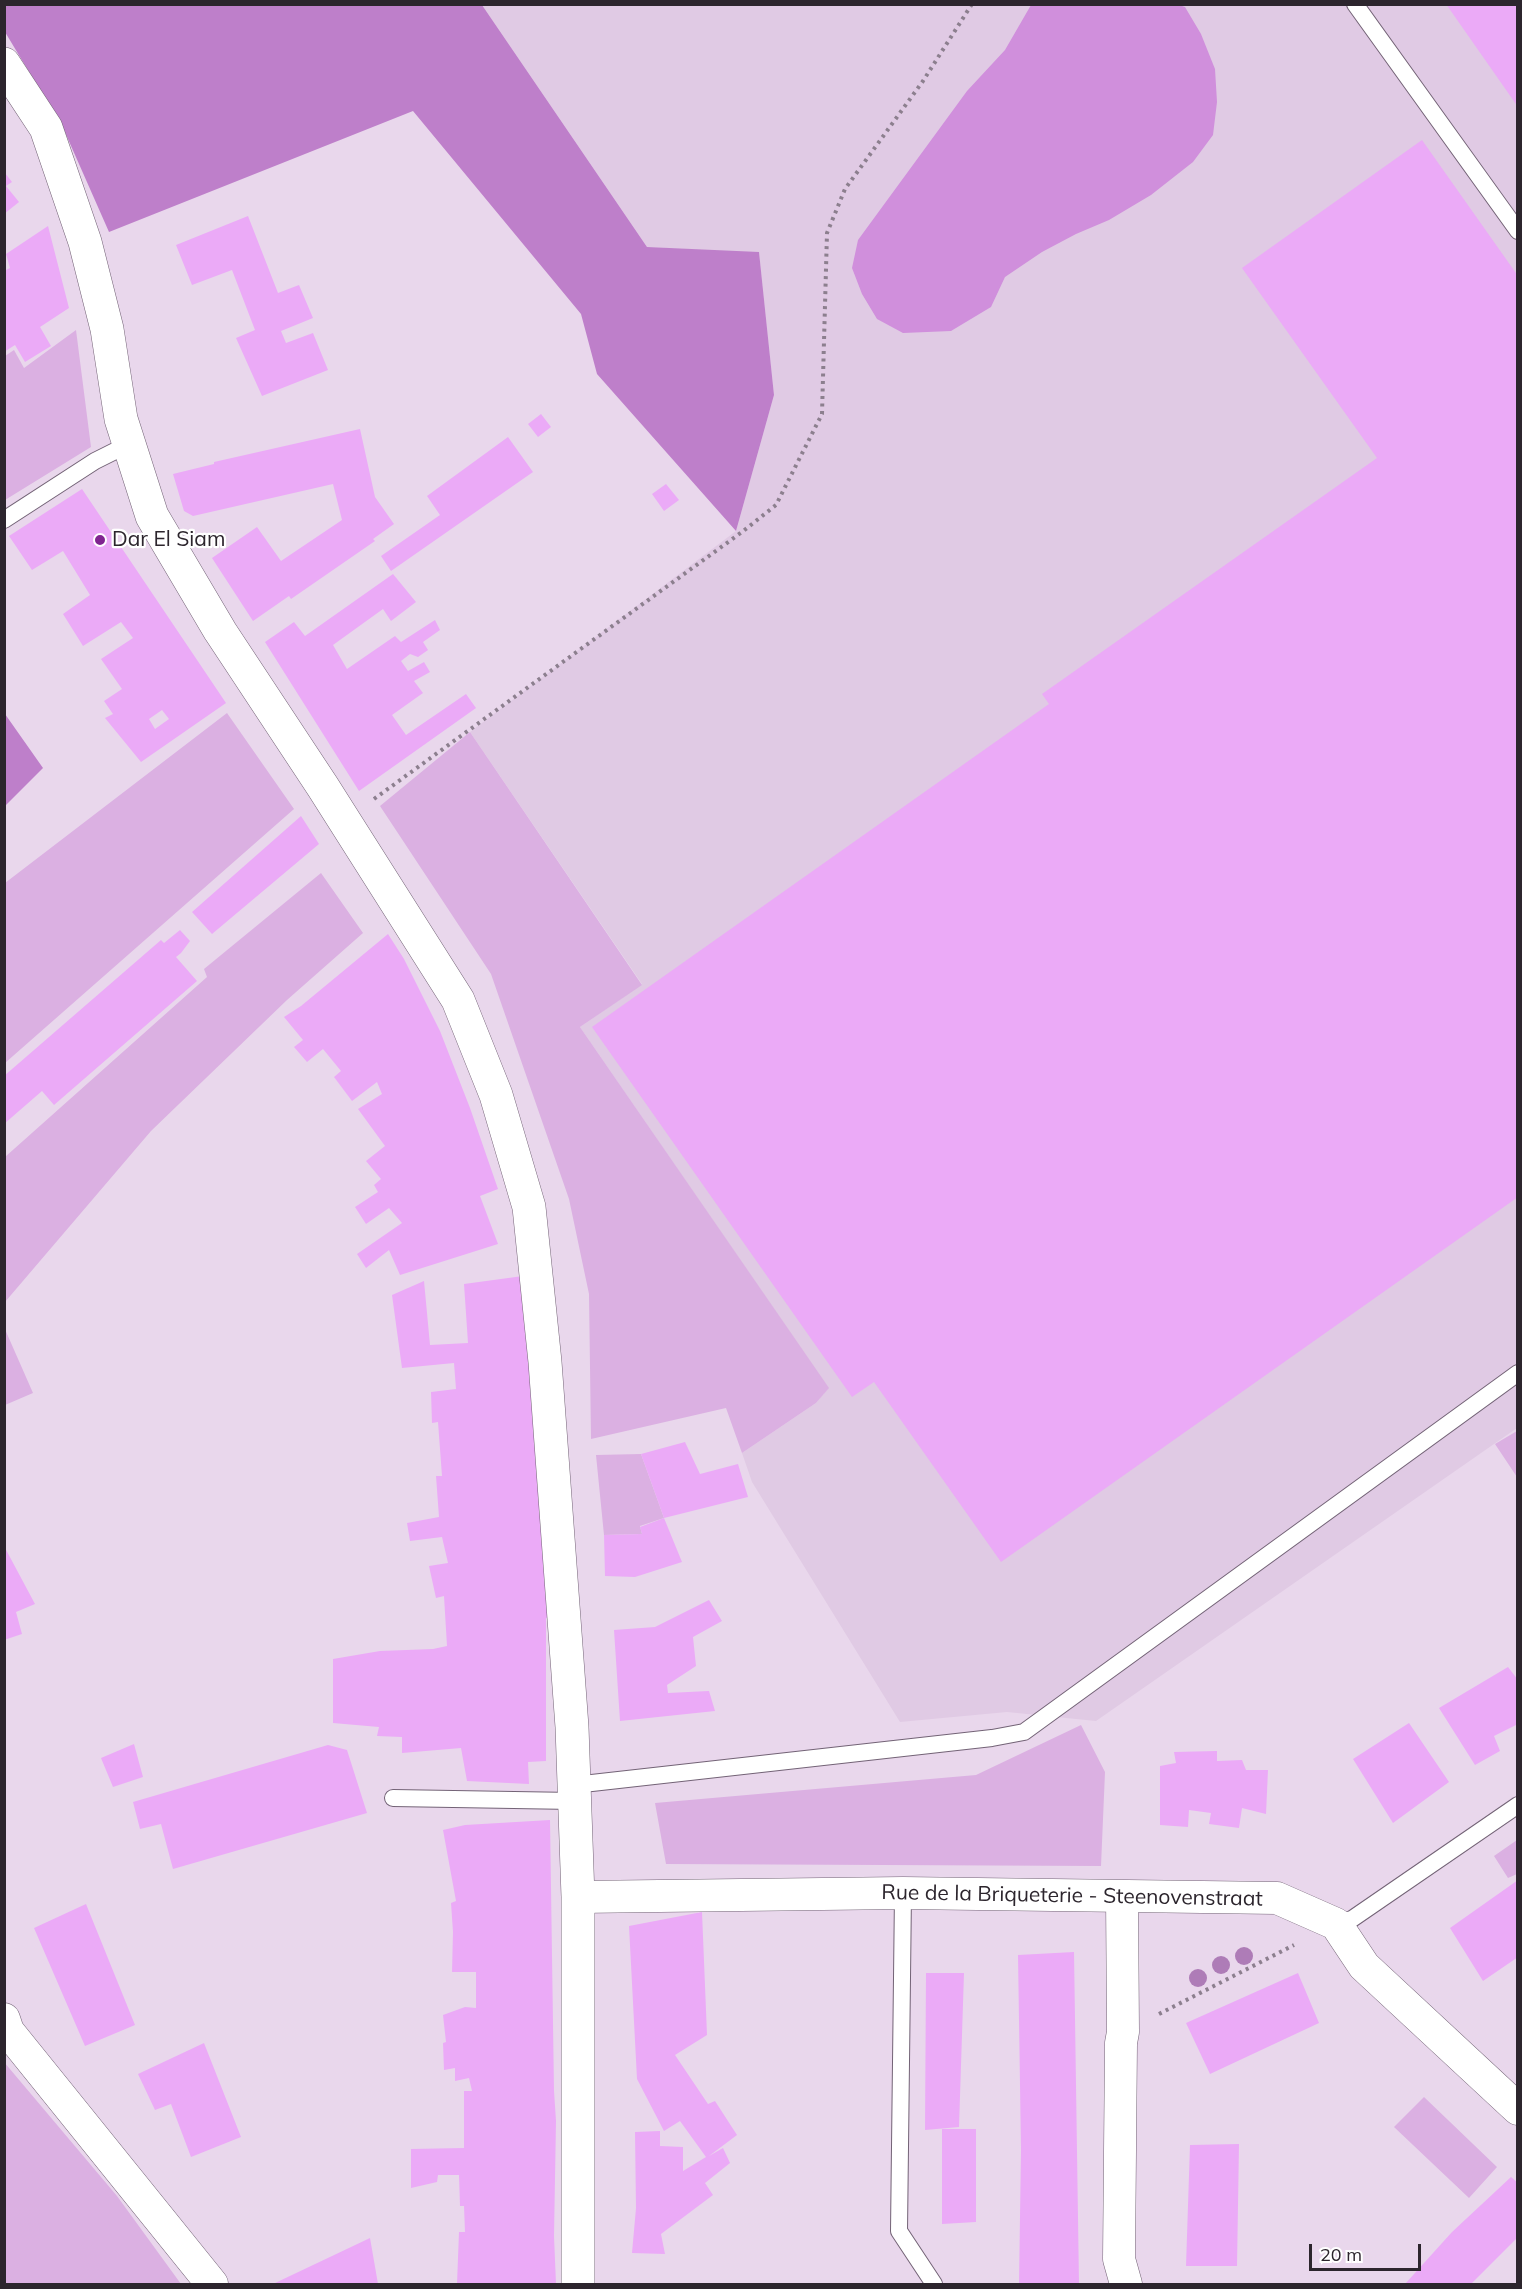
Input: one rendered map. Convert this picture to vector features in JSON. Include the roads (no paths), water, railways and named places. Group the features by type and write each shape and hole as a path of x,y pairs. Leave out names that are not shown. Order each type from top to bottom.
{"street":[{"path":"4,64 46,128 85,242 106,329 122,419 152,516 219,631 458,1000 496,1095 529,1207 546,1373 572,1727 578,1897 578,2284"},
{"name":"Rue de la Briqueterie - Steenovenstraat","path":"578,1897 903,1893 1278,1898 1336,1924"},
{"path":"1122,1896 1124,2032 1121,2043 1119,2259 1126,2284"},
{"path":"1336,1924 1365,1966 1518,2109"},
{"path":"6,2027 212,2284"}],"lane":[{"path":"1355,4 1518,231"},
{"path":"4,520 94,461 129,444"},
{"path":"393,1798 574,1793 1024,1732 1518,1373"},
{"path":"1336,1924 1352,1919 1518,1805"},
{"path":"903,1893 899,2231 934,2284"}],"place":[{"name":"Dar El Siam","path":"100,540"}]}
